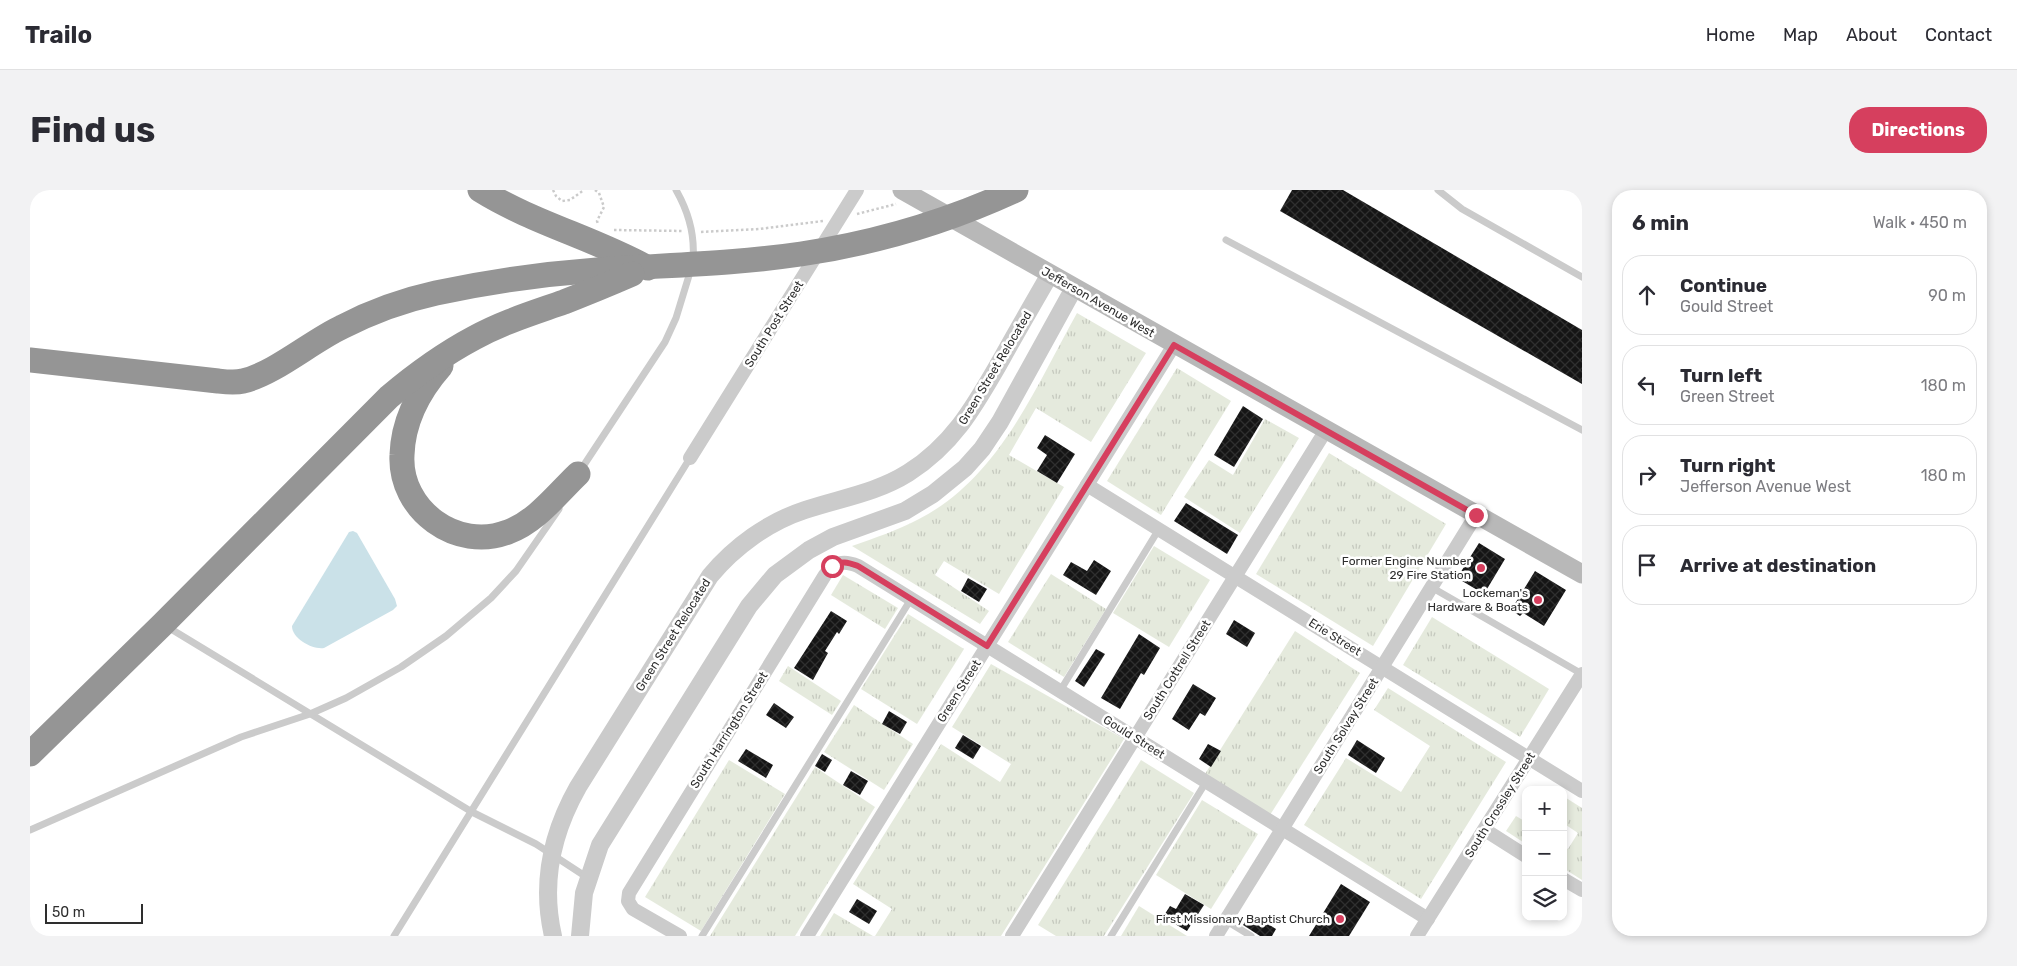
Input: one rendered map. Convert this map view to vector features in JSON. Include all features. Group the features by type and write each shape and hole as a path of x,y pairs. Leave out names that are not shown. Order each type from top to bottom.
{"highway":[{"path":"480,190 533,218 615,250 648,268"},
{"path":"30,360 218,382 244,381 259,375 341,327 370,314 422,296 544,275 718,263 838,248 908,232 1016,190"},
{"path":"30,754 163,624 389,397 422,371 465,343 524,316 648,268"},
{"path":"465,343 434,375 414,406 406,429 402,457 404,473 414,500 424,514 440,526 459,535 498,536 518,527 534,516 578,474"}],"main road":[{"name":"Jefferson Avenue West","path":"900,197 1050,274 1582,574"}],"street":[{"name":"South Post Street","path":"690,458 857,190"},
{"name":"Green Street Relocated","path":"553,936 548,889 551,854 561,822 575,792 695,598 717,568 744,543 782,519 804,510 858,496 883,486 908,473 930,457 955,434 966,420 1050,274"},
{"path":"580,936 582,906 588,878 600,845 749,606 765,586 786,566 809,550 833,537 905,510 933,494 965,468 1000,422 1074,288"},
{"name":"Green Street","path":"807,936 1174,345"},
{"name":"South Cottrell Street","path":"1012,936 1326,430"},
{"name":"Erie Street","path":"1087,485 1582,791"},
{"name":"South Solvay Street","path":"1216,936 1476,515"},
{"name":"Gould Street","path":"837,563 846,562 858,566 1428,919"},
{"name":"South Harrington Street","path":"680,936 633,909 628,901 629,892 825,575 837,563"},
{"name":"South Crossley Street","path":"1417,936 1582,674"},
{"path":"1484,830 1522,854"},
{"path":"1567,881 1582,890"}],"lane":[{"path":"30,830 241,737 310,714 346,698 401,667 446,636 473,614 505,583 530,553 578,474 665,342 680,307 690,274 693,244 688,216 676,190"},
{"path":"1438,190 1462,209 1582,277"},
{"path":"1226,240 1582,430"},
{"path":"394,936 690,458"},
{"path":"1060,691 1159,529"},
{"path":"1431,587 1582,674"},
{"path":"702,936 911,599"},
{"path":"163,624 472,812 536,844 588,878"},
{"path":"1111,936 1206,782"},
{"path":"1226,920 1251,936"}],"path":[{"path":"553,190 562,202 570,200 584,190"},
{"path":"595,190 599,193 604,207 597,221 598,225 602,228"},
{"path":"850,215 900,197"},
{"path":"697,232 759,229 824,220"},
{"path":"609,229 688,232"}],"green space":[{"path":"1077,313 1146,353 1091,442 1036,408 1009,455 1064,487 999,594 944,561 935,575 989,611 980,624 852,546 919,519 947,501 972,480 993,456 1012,429 1030,400"},
{"path":"1177,368 1231,401 1161,515 1107,481"},
{"path":"1265,419 1299,438 1240,533 1184,497 1209,460 1233,475"},
{"path":"1329,453 1446,524 1373,646 1256,574"},
{"path":"1154,546 1210,580 1169,647 1113,613"},
{"path":"1051,574 1106,609 1064,677 1008,642"},
{"path":"843,575 898,608 885,629 831,595"},
{"path":"908,614 964,649 917,724 861,689"},
{"path":"1432,617 1549,689 1520,737 1403,665"},
{"path":"1295,631 1360,673 1270,815 1205,774"},
{"path":"991,664 1124,739 1001,936 875,936 892,909 853,884 941,744 1000,782 1011,764 952,727"},
{"path":"788,666 841,701 832,715 779,681"},
{"path":"1388,688 1506,762 1421,899 1304,825 1346,758 1401,792 1430,746 1374,710"},
{"path":"854,705 913,744 884,790 824,752"},
{"path":"729,760 785,794 701,931 645,897"},
{"path":"1141,760 1194,793 1104,936 1056,936 1038,925"},
{"path":"815,767 875,807 795,936 710,936"},
{"path":"1567,799 1582,808 1582,880 1567,871 1567,848 1578,833 1567,826"},
{"path":"1202,800 1258,834 1211,909 1156,875"},
{"path":"1516,816 1522,820 1522,841 1506,831"},
{"path":"1139,906 1187,936 1121,936"},
{"path":"834,913 873,936 820,936"}],"water":[{"path":"349,532 357,533 395,599 397,606 324,648 314,647 299,639 295,635 292,626"}],"building":[{"path":"1292,190 1343,190 1582,330 1582,384 1280,211"},
{"path":"1243,406 1263,419 1234,467 1214,455"},
{"path":"1045,435 1075,454 1057,483 1037,471 1047,455 1037,448"},
{"path":"1186,503 1238,535 1227,554 1174,521"},
{"name":"Former Engine Number 29 Fire Station","path":"1479,543 1505,559 1484,594 1457,578"},
{"path":"1094,560 1111,571 1096,595 1063,575 1071,562 1087,571"},
{"name":"Lockeman's Hardware & Boats","path":"1535,571 1566,590 1544,626 1523,613 1520,616 1511,610"},
{"path":"968,578 987,589 979,602 961,591"},
{"path":"831,611 847,621 839,634 837,632 825,651 828,653 813,680 794,668"},
{"path":"1234,620 1255,633 1247,647 1226,634"},
{"path":"1139,634 1160,648 1144,675 1141,673 1120,709 1101,698"},
{"path":"1096,649 1105,654 1084,687 1075,681"},
{"path":"1193,684 1216,698 1205,716 1200,713 1189,730 1172,719"},
{"path":"774,703 794,717 786,728 766,715"},
{"path":"889,711 907,722 900,734 882,724"},
{"path":"963,735 981,746 973,759 955,748"},
{"path":"1357,740 1385,758 1376,773 1348,755"},
{"path":"1208,744 1221,751 1211,767 1199,759"},
{"path":"746,749 773,765 766,778 738,761"},
{"path":"822,754 832,760 825,772 815,766"},
{"path":"851,771 868,781 860,795 843,785"},
{"name":"First Missionary Baptist Church","path":"1341,884 1370,902 1349,936 1309,936"},
{"path":"1185,894 1204,905 1187,931 1163,917 1170,906 1176,909"},
{"path":"857,899 877,911 869,924 849,912"},
{"path":"1251,913 1276,929 1272,936 1260,936 1243,925"}],"place":[{"name":"Former Engine Number 29 Fire Station","path":"1481,568"},
{"name":"Lockeman's Hardware & Boats","path":"1538,600"},
{"name":"First Missionary Baptist Church","path":"1340,919"}],"route":[{"path":"832,566 837,563 846,562 858,566 987,646 1174,345 1476,515"}]}
